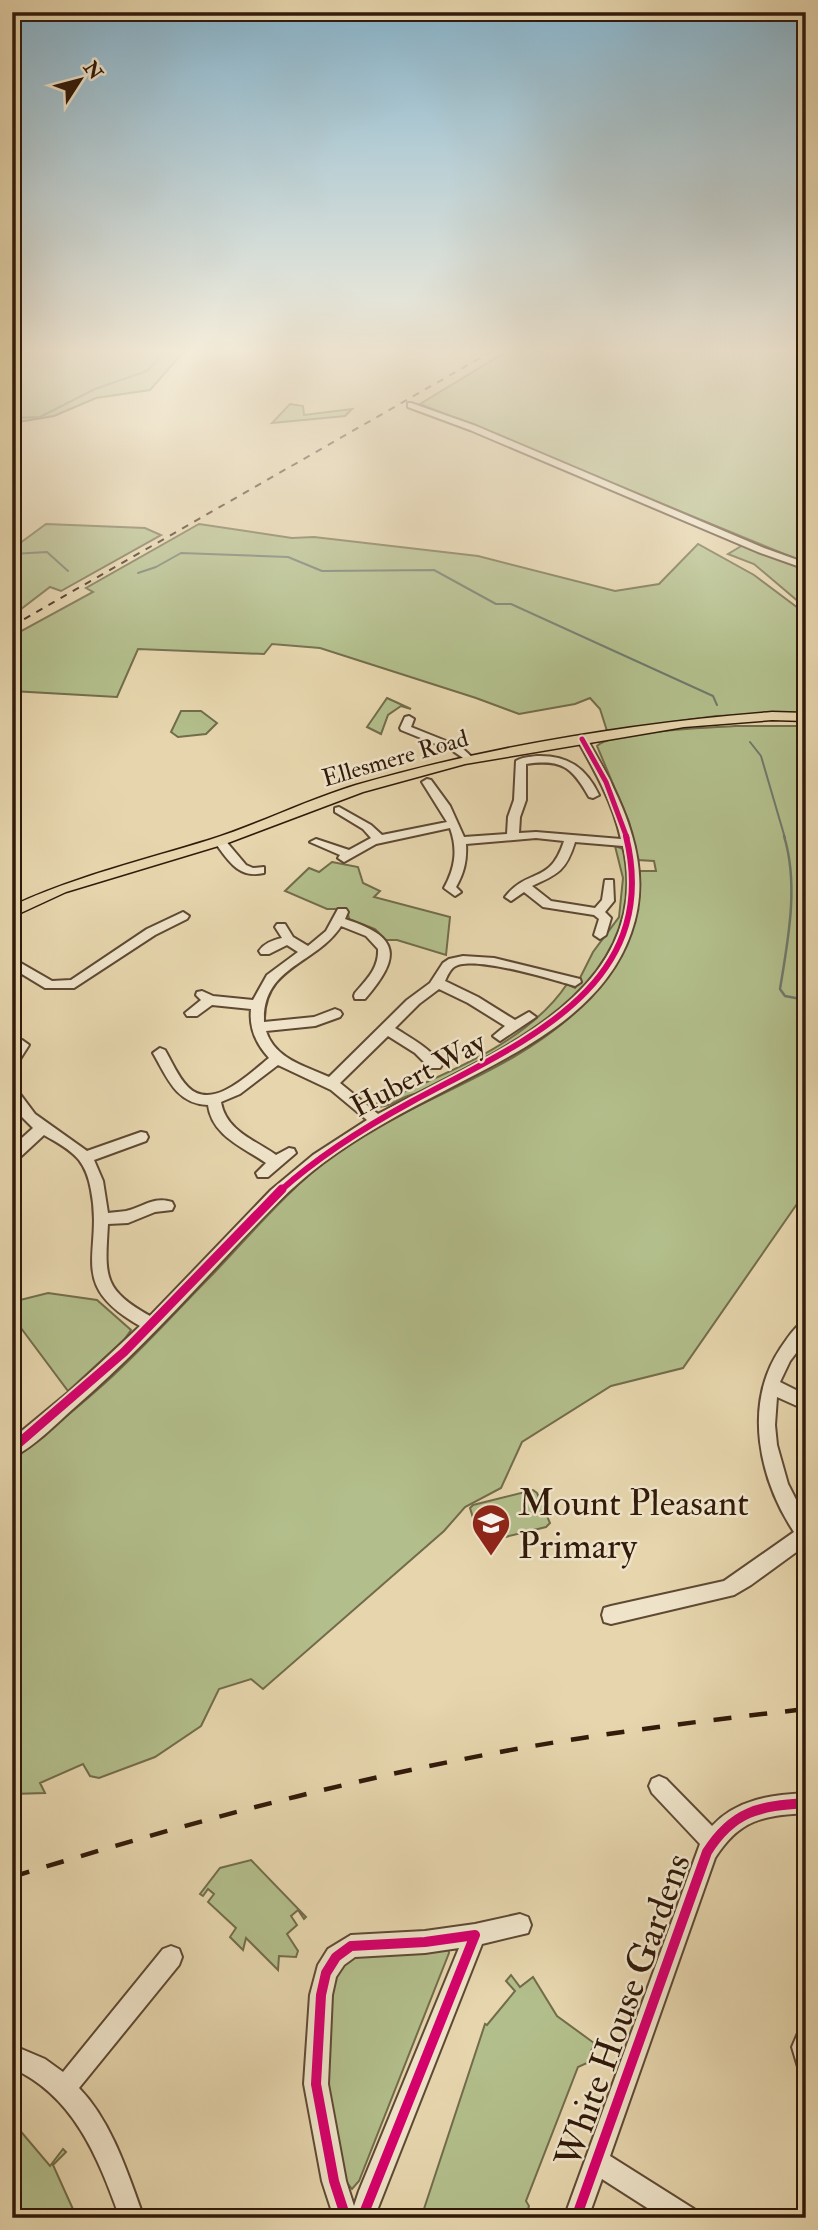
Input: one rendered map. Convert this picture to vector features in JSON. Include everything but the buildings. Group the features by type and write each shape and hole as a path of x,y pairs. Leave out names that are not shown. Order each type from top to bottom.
{"main road":[{"name":"Ellesmere Road","path":"12,912 61,889 220,841 358,789 469,759 684,723 806,716"}],"street":[{"path":"535,454 761,550 806,566"},
{"path":"404,727 457,749 469,759"},
{"name":"Hubert Way","path":"12,1450 98,1378 289,1183 328,1152 376,1120 515,1048 564,1016 582,999 616,954 629,923 635,883 629,843 613,792 582,739"},
{"path":"513,836 514,817 520,800 515,762 548,759 569,764 578,769 593,795"},
{"path":"426,783 444,804 459,841 461,868 450,888 455,892"},
{"path":"343,809 374,832 379,839"},
{"path":"316,842 346,856 379,839 454,824"},
{"path":"459,841 513,836 629,843"},
{"path":"511,897 524,886 558,869 564,861 571,838"},
{"path":"220,841 241,867 256,875"},
{"path":"598,912 608,901 609,883"},
{"path":"524,886 547,904 598,912 605,918 600,935"},
{"path":"12,962 50,985 74,984 151,932 183,916"},
{"path":"367,995 382,970 382,945 368,930 341,916 331,934 309,953 291,962 275,975 265,986 256,1005 258,1027 264,1043 278,1058 331,1083 376,1120"},
{"path":"281,926 289,940 309,953"},
{"path":"265,951 275,944 289,940"},
{"path":"331,1083 437,983 446,966 464,960 536,971 575,982"},
{"path":"437,983 473,1000 513,1025"},
{"path":"192,1013 206,998 256,1005"},
{"path":"500,1036 528,1017"},
{"path":"258,1027 329,1020"},
{"path":"388,1030 420,1050 435,1065"},
{"path":"160,1053 188,1095 214,1100 227,1095 278,1058"},
{"path":"12,1094 18,1107 41,1129 62,1138 85,1157 96,1182 101,1219 97,1255 100,1278 110,1297 152,1325"},
{"path":"214,1100 215,1113 222,1126 276,1162"},
{"path":"12,1156 41,1129"},
{"path":"85,1157 114,1145 137,1141"},
{"path":"263,1173 289,1153"},
{"path":"101,1219 128,1217 156,1203"},
{"path":"611,1615 727,1590 806,1535 781,1493 767,1421 771,1386 780,1362 806,1328"},
{"path":"771,1386 806,1403"},
{"name":"White House Gardens","path":"659,1786 713,1842"},
{"name":"White House Gardens","path":"576,2218 681,1919 713,1842 726,1826 754,1808 806,1803"},
{"path":"346,2218 334,2181 316,2084 321,1995 326,1973 336,1957 351,1946 425,1942 520,1925"},
{"path":"362,2218 475,1935"},
{"path":"65,2087 171,1957"},
{"path":"806,2041 803,2047 806,2059"},
{"path":"12,2056 36,2064 65,2087 85,2114 104,2149 132,2218"},
{"name":"White House Gardens","path":"597,2162 685,2218"}],"green space":[{"path":"542,454 806,454 806,563"},
{"path":"46,524 145,528 161,535 61,591 50,587 12,616 12,549"},
{"path":"199,524 292,538 314,537 478,556 615,591 659,584 698,544 754,575 806,614 806,713 716,716 607,731 600,709 590,698 575,704 519,714 320,648 272,644 264,654 138,649 117,697 12,691 12,636 93,592 86,588"},
{"path":"743,545 806,568 806,608 754,564 728,554"},
{"path":"387,698 411,709 401,706 388,715 381,734 367,727"},
{"path":"181,711 201,711 217,723 206,734 178,737 171,732"},
{"path":"735,726 806,726 806,1191 683,1368 611,1386 522,1442 501,1488 465,1507 444,1531 263,1689 251,1679 219,1689 201,1726 155,1757 99,1778 90,1776 83,1764 40,1783 45,1793 12,1794 12,1461 119,1370 317,1168 363,1135 521,1053 551,1033 593,995 616,964 632,929 637,911 639,871 656,871 654,861 638,860 629,822 597,746 606,741 640,734"},
{"path":"615,846 626,850 629,898 619,935 589,983 558,1014 504,1048 416,1094 389,1105 371,1106 451,1071 505,1042 550,1006 567,984 575,988 593,952 619,917 623,878"},
{"path":"332,862 358,867 363,883 380,891 374,897 450,917 446,955 397,940 386,940 375,929 349,919 347,909 327,909 285,891 309,868 319,872"},
{"path":"48,1293 97,1300 131,1330 124,1340 68,1391 12,1316 12,1302"},
{"path":"533,1490 537,1493 550,1523 546,1527 480,1541 470,1508 473,1505"},
{"path":"251,1860 306,1917 304,1919 298,1910 291,1916 297,1925 287,1934 298,1951 296,1957 279,1956 278,1970 246,1938 243,1950 230,1937 236,1928 208,1902 214,1894 208,1889 203,1896 200,1894 220,1868"},
{"path":"448,1947 449,1953 359,2181 352,2189 344,2179 324,2092 329,1990 338,1968 352,1956"},
{"path":"511,1975 520,1987 533,1977 557,2016 594,2043 587,2063 578,2067 526,2201 529,2206 525,2218 421,2218 485,2024 487,2025 515,1991 506,1981"},
{"path":"12,2121 50,2166 63,2149 66,2152 53,2165 77,2218 12,2218"}],"waterway":[{"path":"12,554 47,552 68,571"},
{"path":"138,573 156,567 181,553 288,557 322,571 434,570 496,604 511,604 713,696 717,705"},
{"path":"750,742 761,756 785,838"},
{"path":"784,836 791,874 791,912 780,989 785,996 806,1000"}],"railway":[{"path":"12,626 312,454"},
{"path":"12,1877 236,1812 407,1771 592,1736 806,1709"}],"cycle path":[{"path":"12,1449 124,1352 290,1182 319,1159 380,1119 539,1033 579,1001 607,968 625,933 633,898 632,861 623,822 606,782 582,739"},
{"path":"576,2218 707,1852 726,1826 748,1812 774,1805 806,1803"},
{"path":"346,2218 334,2181 316,2084 321,1995 326,1973 336,1957 351,1946 425,1942 475,1935 362,2218"}],"place":[{"name":"Mount Pleasant Primary","path":"491,1557"}]}
